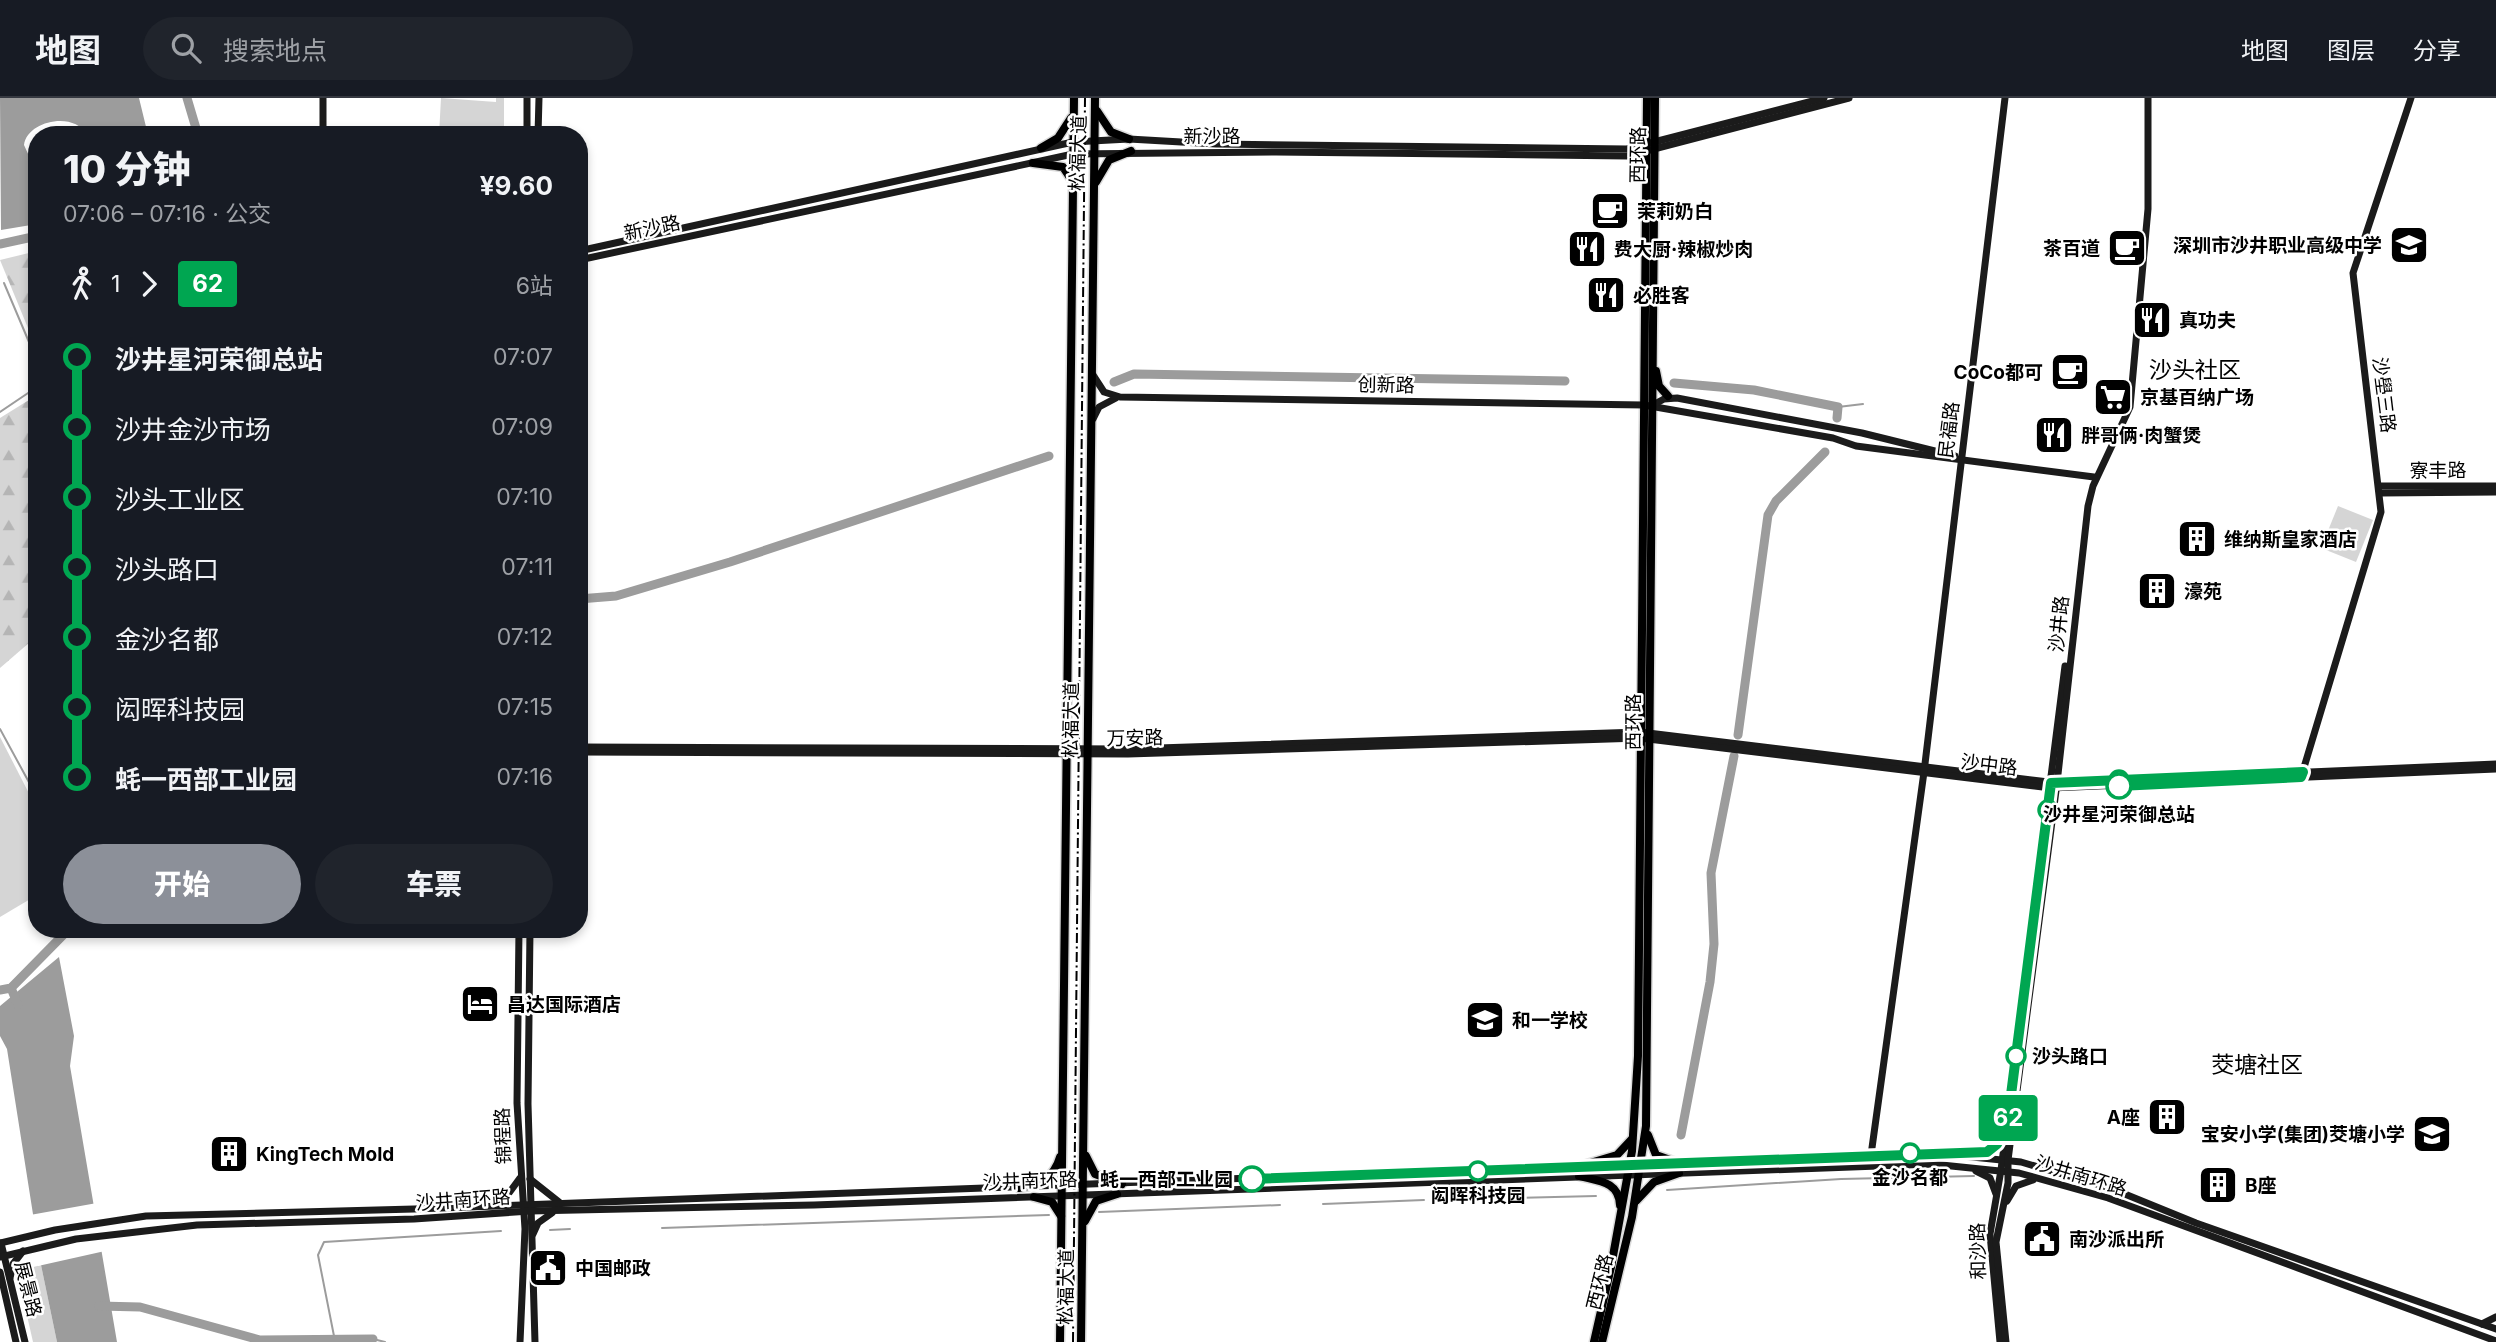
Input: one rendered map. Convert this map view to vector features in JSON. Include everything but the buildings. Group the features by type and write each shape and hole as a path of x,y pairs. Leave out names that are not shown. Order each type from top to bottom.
{"main road":[{"path":"323,98 323,126"},
{"path":"527,98 527,126"},
{"path":"538,126 539,98"},
{"name":"松福大道","path":"1060,1342 1074,98"},
{"name":"西环路","path":"1647,98 1652,367 1648,405"},
{"name":"西环路","path":"1594,1342 1630,1164 1638,1056 1650,148 1655,98"},
{"name":"新沙路","path":"588,258 1094,151 1627,156 1824,98"},
{"name":"新沙路","path":"588,249 1041,148 1094,139 1216,144 1650,148 1849,98"},
{"name":"民福路","path":"1871,1155 1924,769 2005,98"},
{"name":"沙井路","path":"2005,1159 2007,1126 2054,786 2084,505 2126,407 2145,209 2146,98"},
{"name":"沙井路","path":"2005,1159 2088,506 2094,486 2130,407 2148,209 2146,98"},
{"name":"沙壆三路","path":"2302,775 2381,512 2353,273 2411,98"},
{"path":"1095,102 1111,132 1129,139"},
{"name":"松福大道","path":"1081,1342 1095,102"},
{"path":"1041,148 1063,132 1074,108"},
{"path":"1093,191 1104,164 1131,151"},
{"path":"1033,163 1063,167 1073,188"},
{"path":"1652,367 1656,370 1659,386 1668,396"},
{"path":"1091,370 1100,389 1120,397"},
{"path":"1091,425 1098,407 1120,397"},
{"name":"创新路","path":"1120,397 1648,405 1833,438 1856,446 2094,477"},
{"name":"创新路","path":"1648,405 1664,398 1676,398 1931,448 1961,460"},
{"name":"寮丰路","path":"2380,490 2496,486"},
{"name":"寮丰路","path":"2380,490 2496,492"},
{"name":"西环路","path":"1602,1342 1634,1204 1646,1126 1644,735"},
{"name":"沙中路","path":"1644,735 2054,786 2496,764"},
{"name":"万安路","path":"588,752 1086,752 1644,735"},
{"name":"万安路","path":"588,747 1065,752"},
{"name":"沙中路","path":"2302,775 2496,769"},
{"name":"锦程路","path":"519,938 517,1103 520,1177 533,1234 535,1342"},
{"name":"锦程路","path":"520,1342 529,1179 530,938"},
{"path":"1646,1126 1653,1151 1679,1163"},
{"path":"1968,1154 1993,1148 2007,1126"},
{"path":"1580,1166 1616,1155 1633,1136"},
{"path":"1018,1188 1038,1184 1054,1172 1063,1148"},
{"path":"1084,1149 1095,1174 1122,1184"},
{"name":"沙井南环路","path":"1,1243 118,1219 493,1205 555,1211 1034,1197 1062,1196 1122,1184 1871,1155 1968,1154 2005,1159 2110,1188 2196,1223 2496,1329"},
{"name":"和沙路","path":"2005,1159 2002,1211 1996,1242 2006,1342"},
{"path":"1951,1165 1988,1176 1996,1197"},
{"name":"沙井南环路","path":"2,1256 120,1232 197,1225 506,1213 526,1207 559,1203 1062,1186 1117,1194 1628,1174 1951,1165 2005,1171 2108,1198 2496,1341"},
{"name":"和沙路","path":"2000,1342 1990,1234 1996,1197 2005,1171"},
{"path":"1634,1204 1654,1182 1679,1173"},
{"path":"1579,1176 1615,1188 1619,1195 1621,1214"},
{"path":"493,1205 509,1194 520,1177"},
{"path":"529,1179 559,1203"},
{"path":"2002,1211 2016,1186 2025,1181 2042,1180"},
{"path":"1083,1231 1093,1204 1117,1194"},
{"path":"1034,1197 1052,1202 1060,1213 1062,1223"},
{"path":"533,1234 538,1223 555,1211"},
{"path":"506,1213 525,1229"},
{"name":"展景路","path":"1,1243 3,1277 16,1342"},
{"path":"3,1277 23,1251"},
{"name":"展景路","path":"3,1277 25,1342"},
{"path":"2482,1324 2496,1317"}],"green space":[{"path":"441,98 496,102 496,98 504,98 504,126 439,126"},
{"path":"28,253 28,328 0,260"},
{"path":"28,401 28,644 0,668 0,418"},
{"path":"2338,506 2373,520 2356,562 2321,548"},
{"path":"0,737 28,791 28,900 0,917"},
{"path":"41,1265 57,1342 33,1342 19,1280 26,1269"}],"shaded area":[{"path":"0,98 139,98 146,126 78,126 63,121 28,126 24,145 28,154 28,226 1,230"},
{"path":"59,957 74,1036 70,1066 117,1342 57,1342 41,1265 7,1049 0,1036 0,1006"}],"pier":[{"path":"97,1203 105,1251 38,1266 30,1215"}],"waterway":[{"path":"187,98 195,126"},
{"path":"0,244 28,238"},
{"path":"4,283 28,340"},
{"path":"1114,382 1134,374 1565,381"},
{"path":"1674,383 1754,390 1838,407 1837,418"},
{"path":"0,412 28,393"},
{"path":"1838,407 1863,404"},
{"path":"1738,735 1768,515 1776,501 1825,452"},
{"path":"588,598 616,596 730,562 1049,456"},
{"path":"0,729 28,780"},
{"path":"1681,1135 1710,982 1714,944 1711,873 1734,756"},
{"path":"0,990 11,988 60,938"},
{"path":"11,988 18,1005"},
{"path":"1667,1190 1841,1179 1974,1176"},
{"path":"1465,1199 1596,1196"},
{"path":"1323,1204 1424,1200"},
{"path":"1099,1212 1280,1205"},
{"path":"662,1228 1049,1215"},
{"path":"550,1230 570,1229"},
{"path":"335,1341 318,1255 324,1242 501,1231"},
{"path":"99,1306 140,1307 260,1340 373,1339"},
{"path":"373,1339 385,1342"}],"railway":[{"path":"1073,1342 1085,98"}],"bus line":[{"name":"62","path":"1252,1179 1987,1152 1997,1144 2007,1126 2051,783 2303,772 2301,777 2119,786"}],"place":[{"name":"茉莉奶白","path":"1610,211"},
{"name":"深圳市沙井职业高级中学","path":"2409,245"},
{"name":"茶百道","path":"2127,248"},
{"name":"费大厨·辣椒炒肉","path":"1587,249"},
{"name":"必胜客","path":"1606,295"},
{"name":"真功夫","path":"2152,320"},
{"name":"CoCo都可","path":"2070,372"},
{"name":"京基百纳广场","path":"2113,397"},
{"name":"胖哥俩·肉蟹煲","path":"2054,435"},
{"name":"维纳斯皇家酒店","path":"2197,539"},
{"name":"濠苑","path":"2157,591"},
{"name":"沙井星河荣御总站","path":"2119,786"},
{"name":"昌达国际酒店","path":"480,1004"},
{"name":"和一学校","path":"1485,1020"},
{"name":"沙头路口","path":"2016,1056"},
{"name":"A座","path":"2167,1117"},
{"name":"宝安小学(集团)茭塘小学","path":"2432,1134"},
{"name":"金沙名都","path":"1910,1153"},
{"name":"KingTech Mold","path":"229,1154"},
{"name":"闳晖科技园","path":"1478,1171"},
{"name":"蚝一西部工业园","path":"1252,1179"},
{"name":"B座","path":"2218,1185"},
{"name":"南沙派出所","path":"2042,1239"},
{"name":"中国邮政","path":"548,1268"}],"district":[{"name":"沙头社区","path":"2195,370"},
{"name":"茭塘社区","path":"2257,1065"}]}
